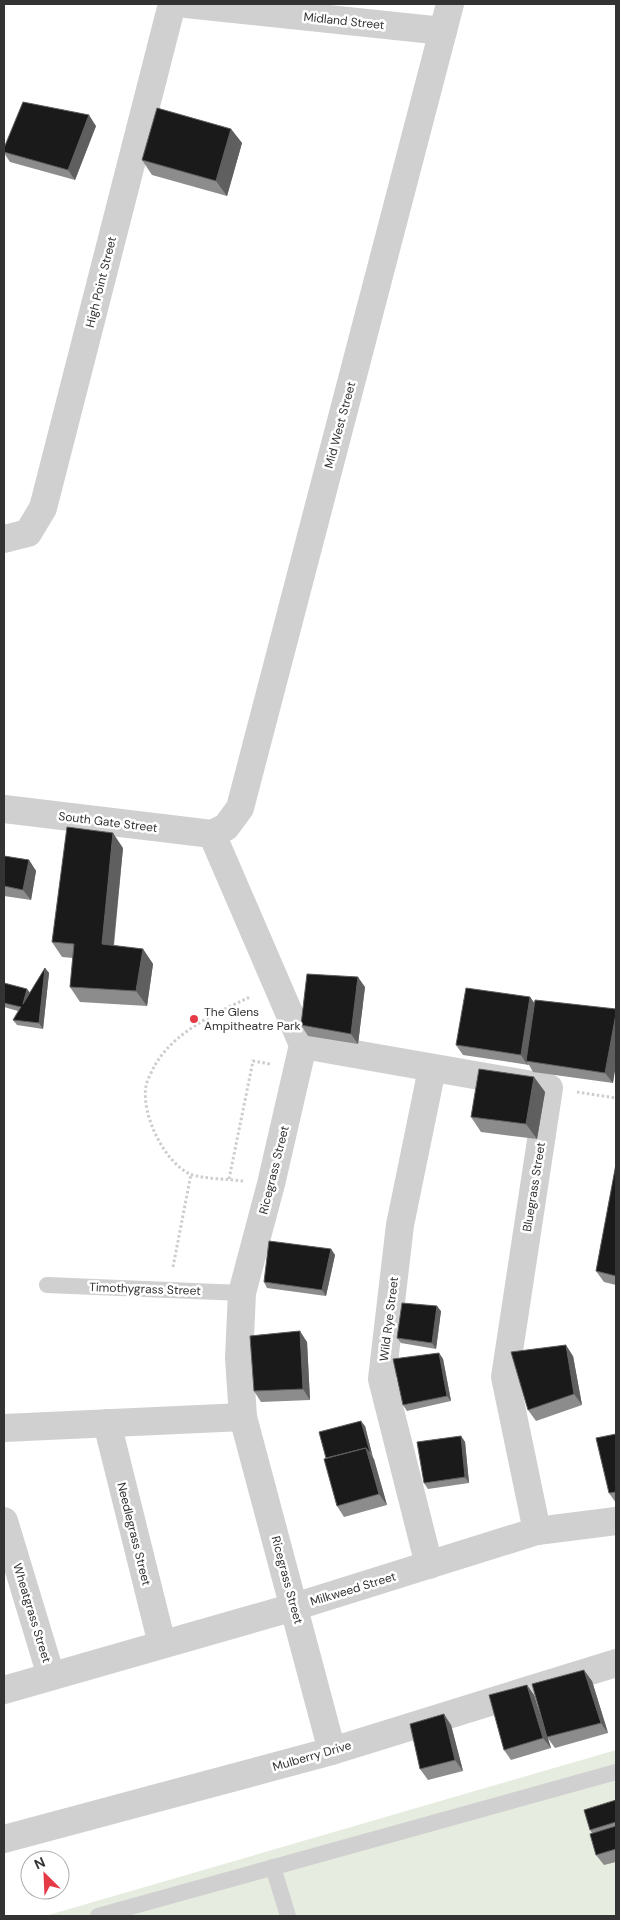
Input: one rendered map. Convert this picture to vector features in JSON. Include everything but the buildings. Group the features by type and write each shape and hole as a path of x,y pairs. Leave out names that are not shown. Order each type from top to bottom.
{"street":[{"name":"High Point Street","path":"4,539 28,534 43,508 172,4"},
{"name":"Midland Street","path":"186,4 442,31"},
{"name":"Mid West Street","path":"212,834 226,827 240,808 450,4"},
{"name":"South Gate Street","path":"4,809 212,834"},
{"path":"212,834 276,984 300,1057 432,1069 549,1088"},
{"name":"Ricegrass Street","path":"300,1057 271,1184 242,1293 239,1358 243,1417 332,1752"},
{"name":"Wild Rye Street","path":"429,1565 382,1379 400,1225 432,1069"},
{"name":"Bluegrass Street","path":"537,1531 505,1377 549,1088"},
{"path":"4,1428 243,1417"},
{"name":"Needlegrass Street","path":"107,1423 162,1644"},
{"name":"Wheatgrass Street","path":"4,1521 51,1676"},
{"name":"Milkweed Street","path":"4,1690 294,1607 537,1531 616,1521"},
{"name":"Mulberry Drive","path":"4,1839 332,1752 616,1663"}],"lane":[{"name":"Timothygrass Street","path":"47,1285 242,1293"},
{"path":"98,1916 616,1772"},
{"path":"272,1867 288,1916"}],"path":[{"path":"271,1184 191,1174 173,1161 159,1142 147,1114 146,1086 155,1064 181,1036 210,1016 276,984"},
{"path":"229,1179 253,1061 300,1057"},
{"path":"549,1088 616,1098"},
{"path":"169,1290 191,1174"}],"shaded area":[{"path":"616,1750 616,1916 45,1916"}],"place":[{"name":"The Glens Ampitheatre Park","path":"194,1019"}]}
